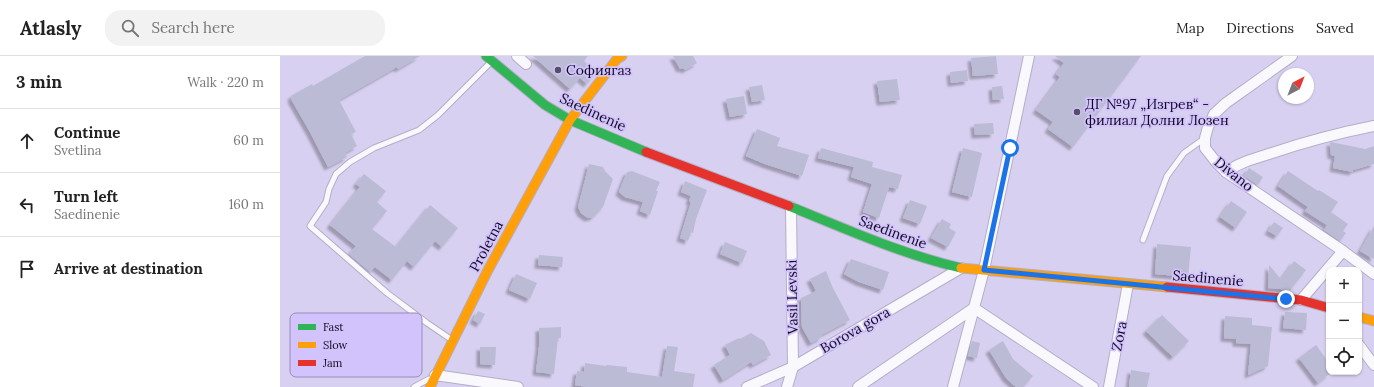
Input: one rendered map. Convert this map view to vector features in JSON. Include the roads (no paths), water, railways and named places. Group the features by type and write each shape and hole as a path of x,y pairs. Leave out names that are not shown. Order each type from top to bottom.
{"street":[{"path":"516,56 526,64"},
{"name":"Proletna","path":"430,387 488,270 570,120 617,59 622,56"},
{"path":"953,387 984,270 1029,56"},
{"path":"1205,138 1214,114 1226,103 1292,56"},
{"name":"Saedinenie","path":"489,59 545,105 570,120 651,154 791,207 874,241 932,261 961,268 1301,300 1326,307"},
{"path":"1226,172 1234,166 1281,150 1334,134 1374,126"},
{"name":"Divano","path":"1205,138 1205,148 1226,172 1343,251 1374,274"},
{"name":"Vasil Levski","path":"787,387 793,367 791,207"},
{"path":"1301,300 1343,251"},
{"name":"Borova gora","path":"748,387 793,367 961,268"},
{"name":"Zora","path":"1109,387 1128,284"},
{"path":"858,387 974,308"},
{"path":"974,308 1093,387"},
{"path":"1362,318 1374,321"},
{"path":"1362,349 1374,365"},
{"path":"435,375 518,387"}],"lane":[{"path":"414,313 387,293 310,226 326,202 329,189 336,174 350,162 374,148 419,130 438,115 489,59"},
{"path":"1143,240 1167,176 1184,153 1205,138"},
{"path":"422,319 453,341"},
{"path":"414,387 435,375"}],"place":[{"name":"Софиягаз","path":"558,70"},
{"name":"ДГ №97 „Изгрев“ - филиал Долни Лозен","path":"1077,112"}]}
